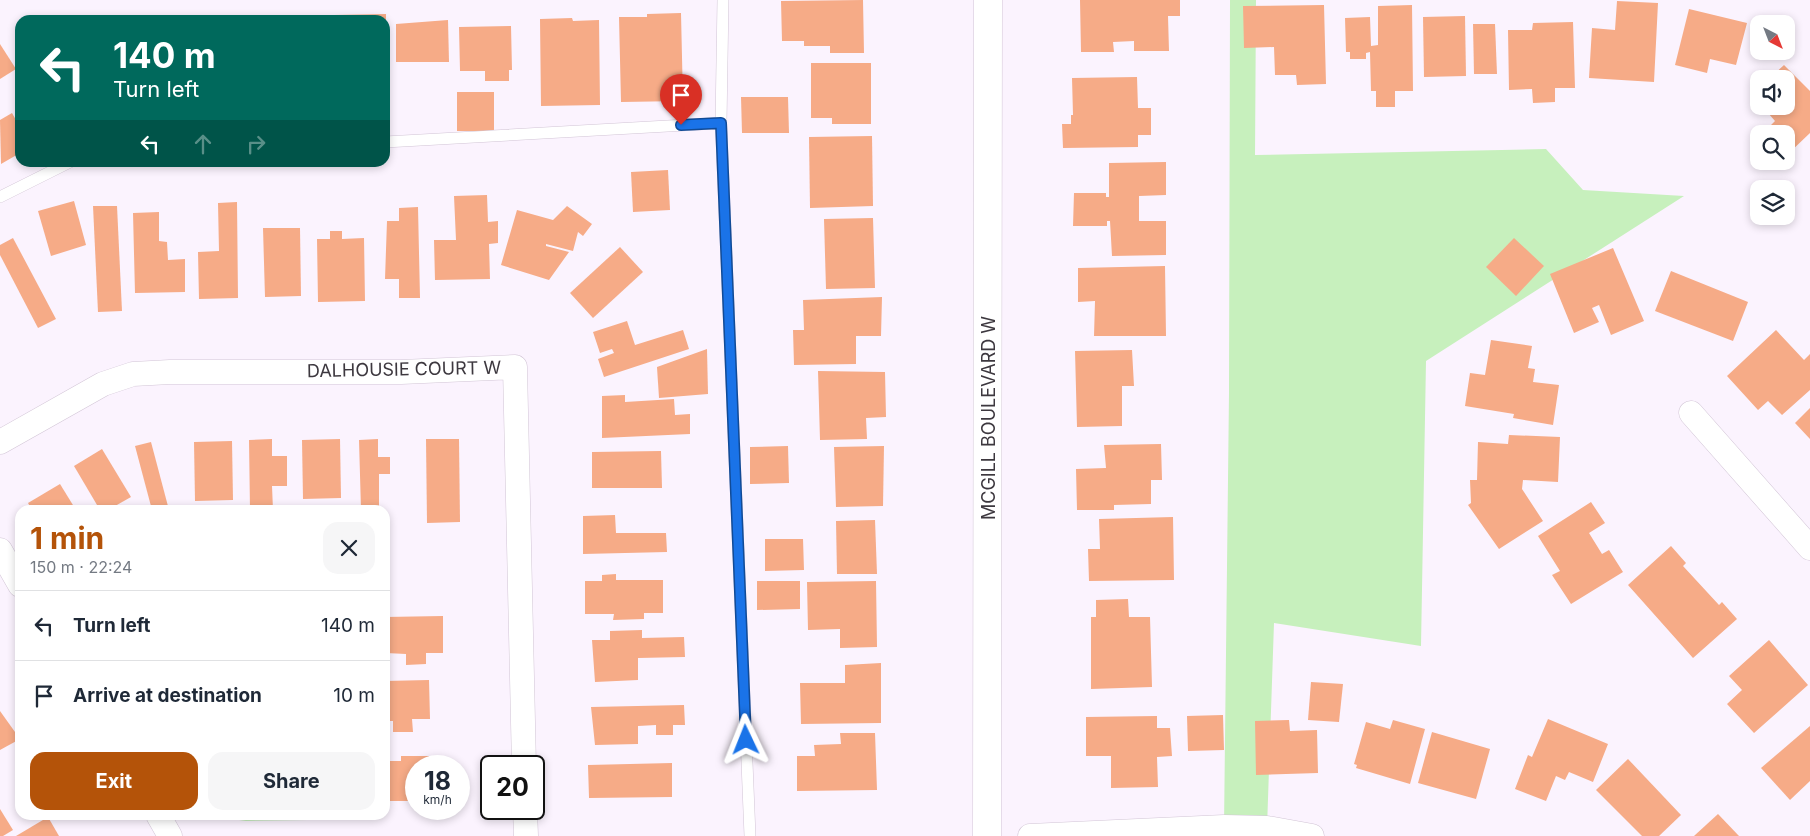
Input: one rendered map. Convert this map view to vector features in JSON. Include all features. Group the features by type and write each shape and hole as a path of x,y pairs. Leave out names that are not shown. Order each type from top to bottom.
{"street":[{"name":"MCGILL BOULEVARD W","path":"987,836 988,0"},
{"name":"DALHOUSIE COURT W","path":"0,442 103,384 133,374 170,372 401,372 515,366 524,755"},
{"path":"1691,413 1810,548"},
{"path":"0,550 15,576"},
{"path":"161,820 170,836"},
{"path":"525,820 526,836"},
{"path":"1030,836 1224,827 1267,828 1312,836"}],"lane":[{"path":"724,0 721,123 750,836"},
{"path":"390,142 721,123"},
{"path":"0,197 60,167"}],"green space":[{"path":"1230,0 1256,0 1255,155 1546,149 1583,190 1684,196 1426,361 1421,646 1274,623 1267,828 1224,827 1229,393"},
{"path":"239,820 308,820 246,821"}],"building":[{"path":"863,0 864,53 830,53 830,46 804,46 804,41 782,41 781,1"},
{"path":"1080,0 1180,0 1180,16 1168,16 1169,51 1134,51 1134,41 1113,42 1114,52 1081,52"},
{"path":"1617,1 1658,3 1654,82 1589,78 1592,28 1615,30"},
{"path":"1324,5 1326,84 1297,85 1296,75 1275,75 1274,47 1244,48 1243,6"},
{"path":"1412,5 1413,91 1395,91 1395,107 1376,107 1376,91 1371,91 1370,52 1366,53 1366,59 1350,59 1350,52 1346,52 1345,18 1370,17 1371,46 1378,45 1378,6"},
{"path":"1689,9 1747,23 1736,65 1710,59 1707,73 1675,65"},
{"path":"681,13 683,101 621,102 619,17 647,17 647,14"},
{"path":"386,14 386,15 334,15"},
{"path":"1465,16 1466,76 1424,77 1423,17"},
{"path":"572,18 573,21 599,20 600,105 541,106 540,19"},
{"path":"448,20 449,62 396,62 396,24"},
{"path":"1573,22 1575,88 1555,88 1555,102 1533,103 1532,89 1509,90 1508,30 1532,30 1533,23"},
{"path":"1473,24 1495,24 1497,74 1474,74"},
{"path":"511,26 512,70 509,70 509,81 485,81 485,71 460,71 459,27"},
{"path":"0,44 15,70 0,79"},
{"path":"811,63 871,63 871,124 832,124 832,118 811,118"},
{"path":"1784,65 1789,70 1779,70"},
{"path":"1795,76 1810,91 1810,133 1795,147 1795,125 1771,125 1775,121 1770,115 1795,115"},
{"path":"1137,77 1138,108 1151,108 1151,135 1138,135 1138,147 1063,148 1062,124 1071,124 1071,115 1073,115 1072,78"},
{"path":"457,92 494,92 494,131 457,131"},
{"path":"741,97 788,97 789,133 742,133"},
{"path":"12,113 15,118 15,156 1,164 0,120"},
{"path":"872,136 873,206 810,208 809,137"},
{"path":"1166,162 1166,195 1139,196 1139,221 1166,221 1166,255 1112,256 1110,221 1107,221 1107,226 1073,226 1074,193 1106,193 1106,197 1109,197 1109,163"},
{"path":"668,170 670,210 633,212 631,172"},
{"path":"487,195 488,222 498,221 498,243 489,244 490,279 435,280 434,240 456,240 454,196"},
{"path":"74,201 86,245 51,256 38,211"},
{"path":"237,202 238,298 199,299 198,252 219,251 218,203"},
{"path":"93,206 117,206 122,311 98,312"},
{"path":"567,206 592,224 583,236 578,232 573,251 546,244 546,246 569,252 549,280 501,265 517,210 553,220"},
{"path":"418,207 420,298 399,298 399,279 385,279 387,221 399,221 399,208"},
{"path":"159,212 159,241 167,242 168,260 185,259 185,292 135,293 133,213"},
{"path":"873,218 875,288 826,289 824,219"},
{"path":"263,228 300,228 301,296 265,297"},
{"path":"330,231 342,231 342,239 364,238 365,301 318,302 317,239 330,239"},
{"path":"13,238 56,319 38,328 0,255 0,245"},
{"path":"1514,238 1544,266 1516,296 1486,267"},
{"path":"620,247 643,272 593,318 570,293"},
{"path":"1613,248 1644,321 1611,335 1599,305 1592,308 1599,322 1574,333 1550,274"},
{"path":"1165,266 1166,336 1094,336 1095,301 1078,302 1078,268"},
{"path":"1671,271 1748,302 1733,341 1655,311"},
{"path":"882,297 881,336 856,336 856,364 794,365 793,330 804,330 803,300"},
{"path":"627,321 635,345 683,330 689,349 604,377 598,359 614,353 612,349 600,353 593,332"},
{"path":"1776,330 1804,360 1810,354 1810,390 1782,415 1768,401 1758,410 1727,376"},
{"path":"1491,340 1532,346 1528,368 1535,369 1533,382 1559,385 1553,425 1513,418 1514,414 1465,406 1470,373 1485,375"},
{"path":"707,349 708,394 659,398 657,367"},
{"path":"1132,350 1134,386 1122,386 1122,426 1077,427 1075,351"},
{"path":"818,371 885,372 886,417 866,418 867,439 820,440"},
{"path":"625,395 625,402 674,399 675,415 690,414 690,434 602,438 602,396"},
{"path":"1810,408 1810,439 1795,423"},
{"path":"1509,435 1560,437 1558,482 1523,480 1522,489 1543,521 1499,549 1468,505 1471,503 1470,480 1477,480 1478,442 1508,444"},
{"path":"272,439 272,456 287,456 287,486 272,486 273,505 250,505 249,440"},
{"path":"340,439 341,498 303,499 302,440"},
{"path":"378,439 378,457 390,457 390,474 379,474 379,505 361,505 359,440"},
{"path":"426,439 459,439 460,522 427,523"},
{"path":"232,441 233,500 195,501 194,442"},
{"path":"151,442 168,505 151,505 135,446"},
{"path":"1161,444 1162,480 1151,480 1151,504 1114,505 1114,510 1077,510 1076,469 1106,468 1104,445"},
{"path":"788,446 789,483 750,484 750,447"},
{"path":"884,446 883,506 836,507 834,447"},
{"path":"102,449 131,497 117,505 97,505 74,466"},
{"path":"661,451 662,488 592,488 592,452"},
{"path":"60,484 73,505 29,505 28,503"},
{"path":"1591,502 1605,523 1589,533 1602,554 1609,550 1623,572 1571,604 1552,575 1560,571 1538,536"},
{"path":"615,515 616,533 666,533 667,552 583,554 583,516"},
{"path":"1173,517 1174,580 1089,581 1088,549 1100,549 1099,519"},
{"path":"875,520 877,574 837,574 836,521"},
{"path":"765,539 803,539 804,570 765,571"},
{"path":"1671,546 1686,563 1683,566 1719,605 1722,602 1737,619 1693,658 1628,585"},
{"path":"616,574 616,580 663,580 663,613 644,613 644,619 613,620 614,614 585,614 585,581 602,581 602,575"},
{"path":"757,581 800,581 800,609 757,610"},
{"path":"876,581 877,647 840,648 840,629 808,630 807,582"},
{"path":"1128,599 1129,617 1150,617 1152,687 1091,689 1091,617 1096,617 1096,600"},
{"path":"443,616 443,653 426,653 426,664 406,665 406,654 390,653 390,617"},
{"path":"642,630 642,638 684,637 685,657 638,658 638,680 595,682 592,640 610,640 610,631"},
{"path":"1769,640 1808,685 1754,733 1727,704 1742,690 1729,676"},
{"path":"881,663 881,723 801,724 800,683 845,683 845,665"},
{"path":"429,680 430,719 412,719 413,732 393,732 393,721 390,721 390,681"},
{"path":"1311,682 1343,684 1339,722 1308,720"},
{"path":"684,705 685,725 673,725 673,735 656,735 656,725 638,726 638,744 595,745 591,707"},
{"path":"0,711 15,732 15,742 0,750"},
{"path":"1223,715 1224,750 1188,751 1187,716"},
{"path":"1157,716 1157,728 1170,728 1172,756 1157,757 1158,787 1111,788 1111,756 1086,756 1086,717"},
{"path":"1548,719 1608,744 1593,782 1569,772 1565,780 1556,776 1546,801 1515,789 1528,755 1532,757"},
{"path":"1289,720 1290,731 1317,730 1318,773 1256,775 1255,721"},
{"path":"1393,720 1425,729 1410,784 1356,768 1357,765 1354,764 1366,722 1390,729"},
{"path":"1810,726 1810,781 1790,800 1761,768"},
{"path":"1432,732 1490,749 1476,799 1418,783"},
{"path":"840,733 875,733 877,790 797,791 797,756 815,756 814,745 841,744"},
{"path":"401,756 405,756 405,801 390,801 390,761 401,761"},
{"path":"1628,759 1681,815 1659,836 1642,836 1596,790"},
{"path":"672,763 672,797 589,798 588,765"},
{"path":"0,809 13,830 3,836 0,836"},
{"path":"1718,814 1739,836 1694,836"},
{"path":"43,820 50,820 59,836 16,836"}],"route":[{"path":"681,125 721,123 746,740"}]}
